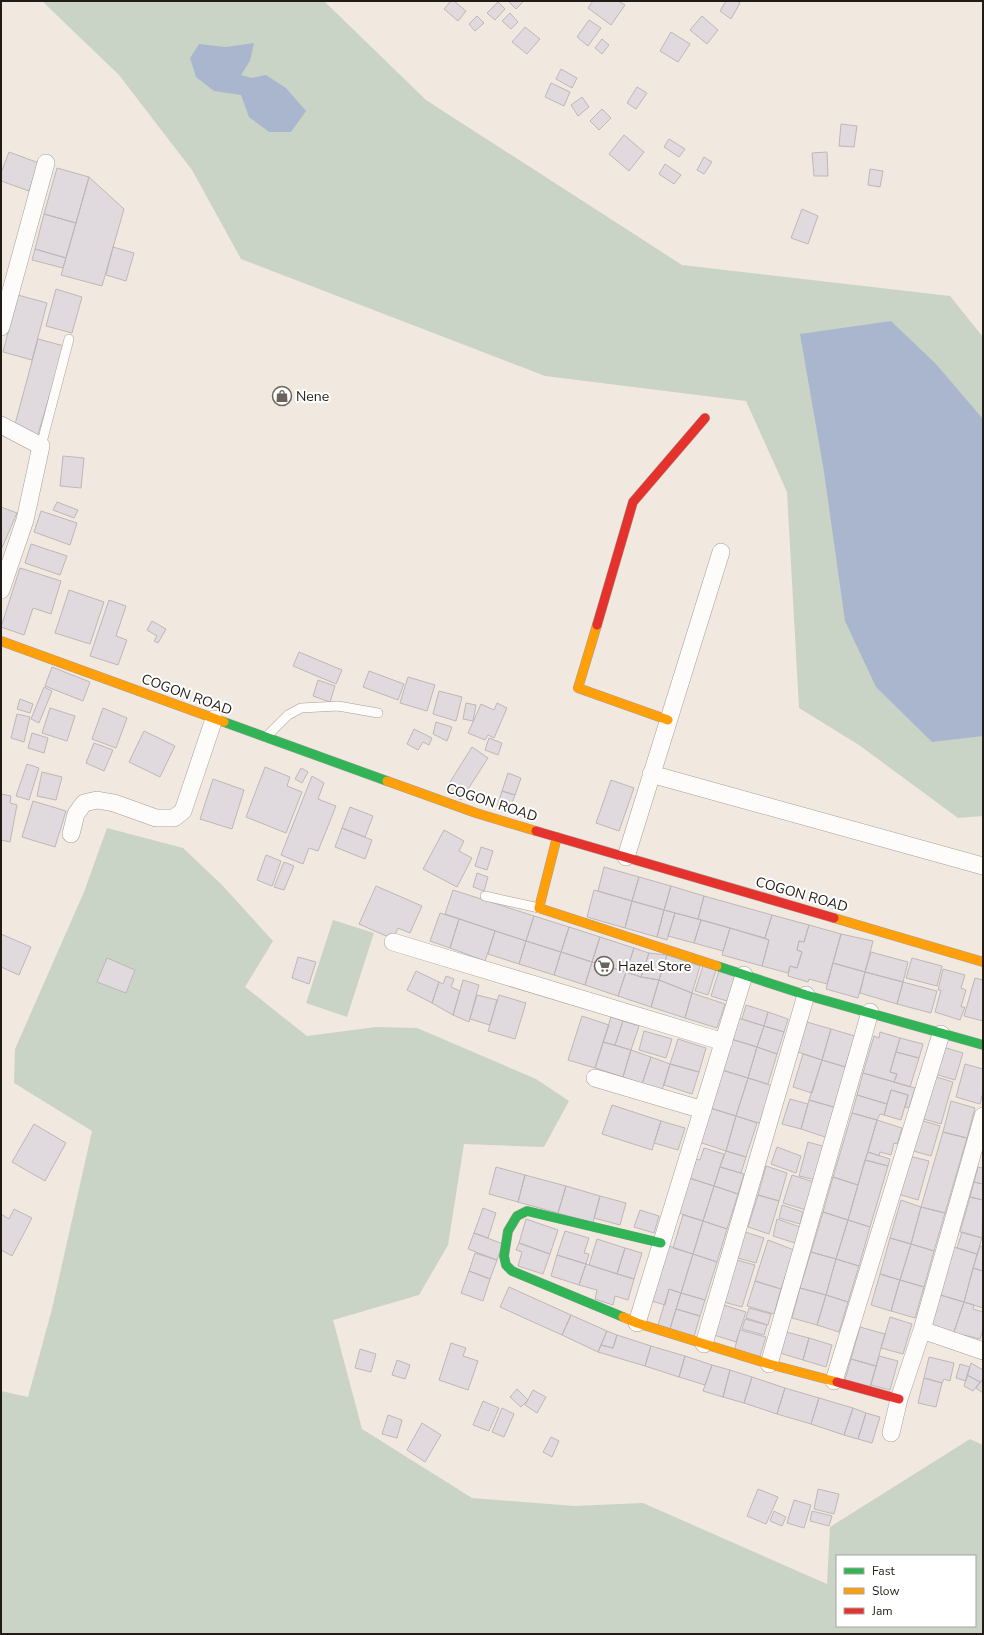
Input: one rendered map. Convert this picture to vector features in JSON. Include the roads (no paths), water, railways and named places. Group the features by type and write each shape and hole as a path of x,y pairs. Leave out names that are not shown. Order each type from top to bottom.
{"street":[{"path":"1,326 46,163"},
{"path":"668,720 578,688 633,502 705,418"},
{"path":"1,425 41,446 25,520 1,590"},
{"path":"626,857 721,552"},
{"name":"COGON ROAD","path":"1,641 476,813 983,962"},
{"path":"71,834 76,814 84,802 96,800 114,803 156,818 174,818 183,811 214,719"},
{"path":"651,774 983,866"},
{"path":"557,838 539,908 806,995 983,1045"},
{"path":"393,942 724,1042"},
{"path":"637,1323 744,975"},
{"path":"704,1344 806,995"},
{"path":"769,1364 870,1012"},
{"path":"834,1382 941,1034"},
{"path":"595,1078 703,1110"},
{"path":"891,1433 899,1399 922,1330 983,1116"},
{"path":"661,1243 526,1211 517,1216 508,1231 504,1256 506,1265 512,1271 637,1323 769,1364 899,1399"},
{"path":"922,1330 983,1351"}],"lane":[{"path":"41,446 69,339"},
{"path":"266,737 288,714 301,708 338,706 378,713"},
{"path":"485,896 539,908"}],"water":[{"path":"254,43 250,61 241,75 252,78 266,75 286,88 306,111 291,132 269,132 249,117 241,95 214,91 196,77 190,58 199,44 226,47"},
{"path":"891,321 936,364 983,419 983,736 932,742 876,687 845,621 824,472 800,334"}],"place":[{"name":"Nene","path":"282,396"},
{"name":"Hazel Store","path":"604,966"}]}
